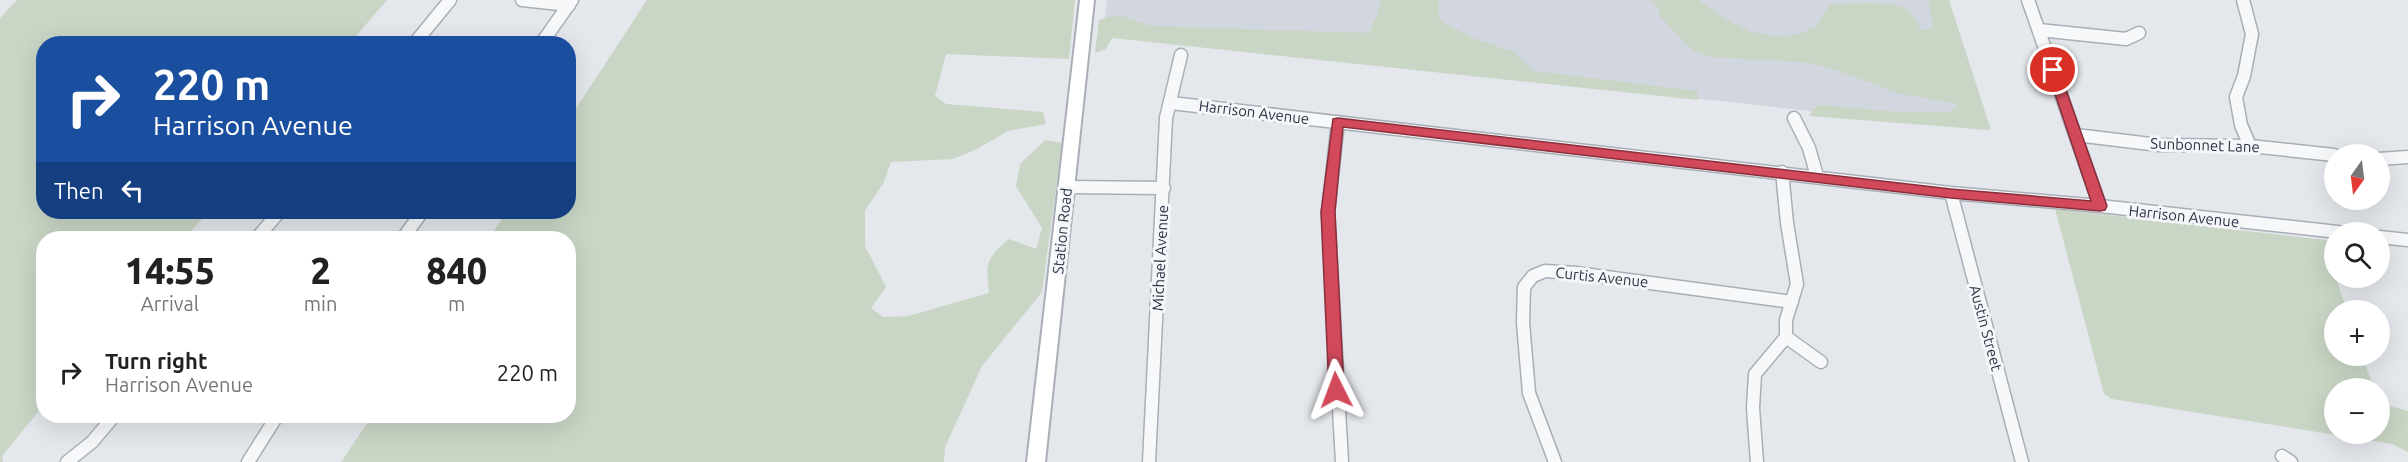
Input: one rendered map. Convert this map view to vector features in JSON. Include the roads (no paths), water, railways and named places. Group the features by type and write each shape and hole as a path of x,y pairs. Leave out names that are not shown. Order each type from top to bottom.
{"main road":[{"name":"Station Road","path":"1036,462 1087,0"}],"street":[{"path":"421,36 450,0"},
{"path":"522,0 571,3"},
{"path":"2028,0 2100,206"},
{"path":"2243,0 2253,34 2244,76 2236,97 2241,125 2250,146"},
{"path":"548,36 571,3"},
{"path":"2039,30 2126,39 2139,33"},
{"name":"Michael Avenue","path":"1149,462 1166,118 1181,55"},
{"name":"Harrison Avenue","path":"1171,103 1782,172 1951,194 2100,206 2324,230"},
{"path":"1794,118 1809,148 1816,176"},
{"path":"1338,122 1328,212 1342,462"},
{"name":"Sunbonnet Lane","path":"2076,135 2176,147 2250,146 2324,154"},
{"path":"2390,158 2408,157"},
{"path":"1757,462 1753,408 1755,374 1786,337 1786,320 1797,284 1787,224 1782,172"},
{"path":"1067,187 1164,188"},
{"name":"Austin Street","path":"1951,194 2022,462"},
{"path":"263,231 273,219"},
{"path":"2390,238 2408,240"},
{"name":"Curtis Avenue","path":"1555,462 1529,393 1523,322 1524,287 1533,276 1545,271 1576,273 1792,302"},
{"path":"1786,337 1821,362"},
{"path":"67,462 92,442 108,423"},
{"path":"248,462 273,423"}]}
